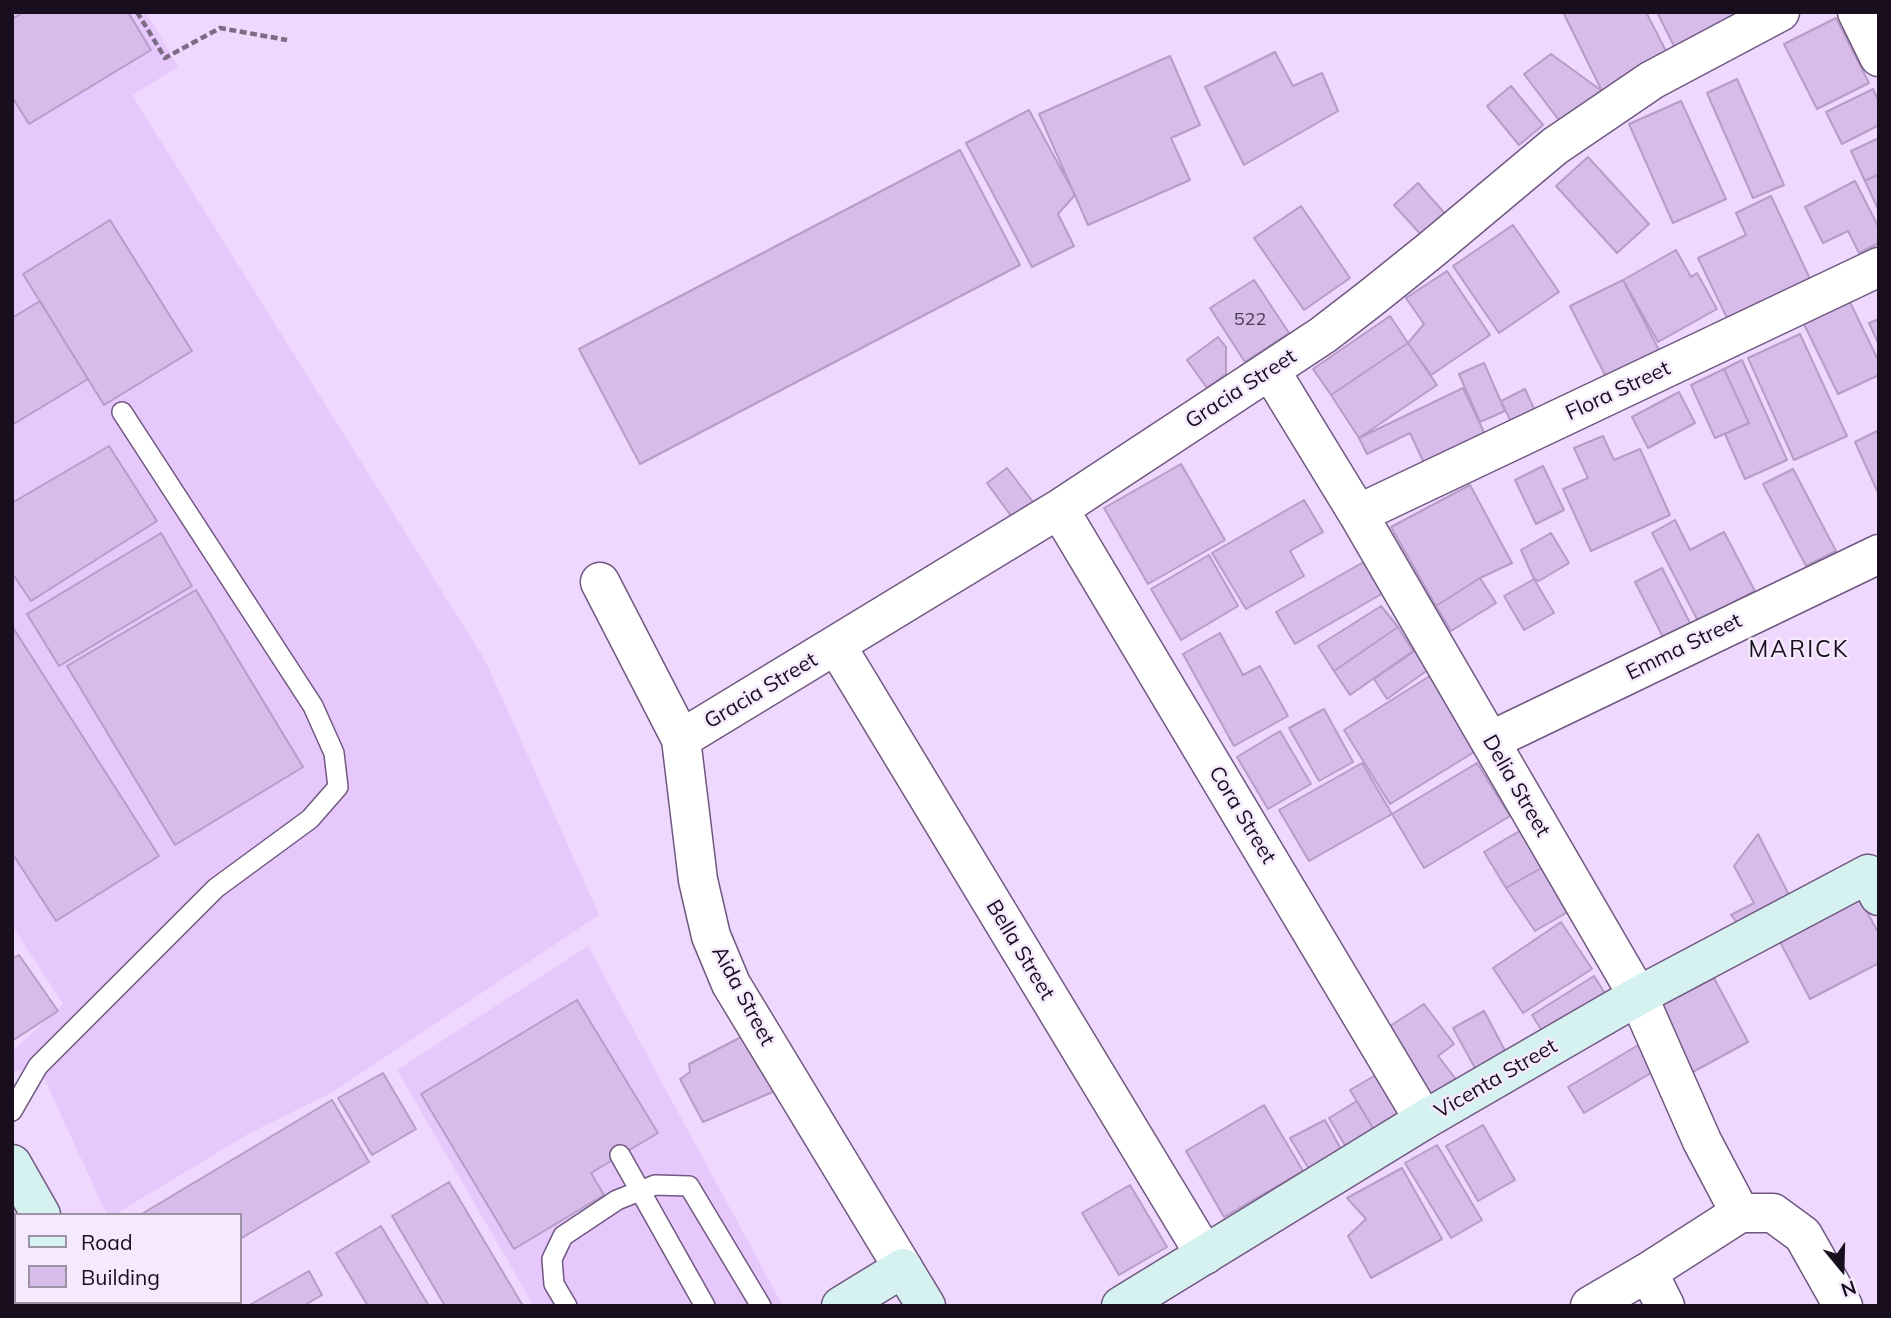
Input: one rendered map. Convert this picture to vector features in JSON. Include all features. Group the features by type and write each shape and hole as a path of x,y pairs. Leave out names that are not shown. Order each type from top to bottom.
{"street":[{"path":"1857,12 1879,57"},
{"name":"Gracia Street","path":"681,739 1059,509 1323,335 1432,249 1555,146 1652,80 1768,16"},
{"name":"Flora Street","path":"1358,514 1879,267"},
{"name":"Delia Street","path":"1270,370 1358,514 1638,996 1702,1141 1740,1213"},
{"name":"Cora Street","path":"1059,509 1424,1120"},
{"name":"Emma Street","path":"1490,741 1879,554"},
{"name":"Aida Street","path":"600,582 681,739 698,880 711,936 731,984 926,1306"},
{"name":"Bella Street","path":"836,645 1205,1255"},
{"name":"Vicenta Street","path":"1121,1306 1424,1120 1638,996 1875,879"},
{"path":"12,1164 40,1213"},
{"path":"1590,1306 1740,1213 1773,1213 1803,1235 1843,1306"},
{"path":"841,1306 903,1268"},
{"path":"1648,1272 1665,1306"}],"lane":[{"path":"12,1111 38,1066 216,888 310,819 338,787 334,753 313,706 122,412"},
{"path":"620,1155 705,1306"},
{"path":"567,1306 554,1284 552,1259 563,1236 617,1200 655,1185 689,1186 761,1306"}],"path":[{"path":"137,12 165,58 220,28 287,40"}],"shaded area":[{"path":"12,12 146,12 178,67 132,95 486,662 599,915 331,1093 248,1134 117,1213 106,1213 39,1067 12,1072 12,1052 63,1004 12,925"},
{"path":"588,946 783,1306 534,1306 397,1070"}],"building":[{"path":"24,12 128,12 151,50 29,124 12,97 12,19"},
{"path":"1563,12 1646,12 1669,57 1602,91"},
{"path":"1657,12 1735,12 1740,22 1678,54"},
{"path":"1836,18 1869,83 1817,109 1784,44"},
{"path":"1275,52 1293,86 1322,73 1338,111 1244,165 1205,87"},
{"path":"1551,54 1602,91 1561,123 1524,74"},
{"path":"1170,56 1200,125 1171,138 1190,180 1088,225 1039,114"},
{"path":"1737,79 1784,185 1753,198 1707,93"},
{"path":"1511,86 1543,125 1519,145 1487,106"},
{"path":"1873,89 1879,102 1879,125 1842,144 1826,112"},
{"path":"1681,101 1726,199 1673,223 1629,124"},
{"path":"1029,110 1075,195 1058,214 1074,246 1032,267 966,143"},
{"path":"1879,138 1879,174 1865,181 1851,151"},
{"path":"960,150 1020,265 640,464 579,349"},
{"path":"1588,157 1649,224 1617,253 1556,186"},
{"path":"1879,174 1879,211 1865,181"},
{"path":"1855,181 1879,228 1879,243 1859,253 1848,231 1823,243 1805,207"},
{"path":"1418,183 1447,216 1423,237 1394,205"},
{"path":"1771,196 1811,281 1728,320 1698,258 1746,235 1736,213"},
{"path":"1301,206 1350,278 1304,310 1254,238"},
{"path":"110,220 192,351 104,405 23,274"},
{"path":"1513,225 1559,292 1499,333 1453,266"},
{"path":"1676,250 1691,277 1697,273 1717,309 1658,342 1623,280"},
{"path":"1447,271 1490,335 1431,375 1408,343 1424,324 1406,298"},
{"path":"1254,280 1289,333 1245,362 1210,308"},
{"path":"1623,280 1661,354 1608,381 1570,306"},
{"path":"1848,298 1879,362 1879,375 1838,394 1802,320"},
{"path":"40,301 88,379 12,425 12,318"},
{"path":"1390,316 1408,343 1331,395 1313,369"},
{"path":"1879,319 1879,345 1869,323"},
{"path":"1800,334 1847,436 1794,460 1748,358"},
{"path":"1218,337 1226,347 1226,374 1207,388 1187,360"},
{"path":"1408,343 1437,385 1359,438 1331,395"},
{"path":"1742,360 1787,460 1745,479 1725,434 1749,423 1724,369"},
{"path":"1484,363 1505,411 1480,422 1459,374"},
{"path":"1724,369 1749,423 1715,438 1691,385"},
{"path":"1463,388 1491,447 1430,476 1410,433 1367,454 1359,438"},
{"path":"1525,389 1537,415 1513,426 1501,401"},
{"path":"1679,392 1695,423 1648,448 1632,417"},
{"path":"1879,430 1879,495 1855,442"},
{"path":"1603,436 1614,460 1640,449 1670,515 1591,551 1563,489 1588,478 1574,448"},
{"path":"109,446 157,521 31,601 12,573 12,503"},
{"path":"1181,464 1225,540 1148,584 1104,508"},
{"path":"1543,466 1564,510 1536,524 1515,480"},
{"path":"1007,468 1036,506 1014,520 987,483"},
{"path":"1793,469 1836,551 1806,566 1763,484"},
{"path":"1470,485 1512,563 1480,578 1436,606 1391,527"},
{"path":"1304,500 1323,532 1290,551 1304,576 1246,609 1212,553"},
{"path":"1675,520 1690,550 1724,532 1755,591 1698,621 1652,533"},
{"path":"161,533 192,586 59,666 27,614"},
{"path":"1551,533 1569,563 1539,581 1534,579 1521,550"},
{"path":"1209,555 1238,606 1181,640 1151,589"},
{"path":"1367,560 1385,592 1295,644 1276,612"},
{"path":"1662,568 1691,625 1664,639 1635,582"},
{"path":"1480,578 1496,603 1451,631 1436,606"},
{"path":"1534,579 1554,613 1524,630 1504,596"},
{"path":"196,590 303,767 175,845 67,666"},
{"path":"1381,606 1398,627 1334,671 1318,646"},
{"path":"12,626 159,856 56,921 12,853"},
{"path":"1398,627 1413,651 1350,695 1334,671"},
{"path":"1220,633 1243,675 1260,666 1288,716 1234,746 1183,654"},
{"path":"1419,648 1432,667 1387,699 1374,679"},
{"path":"1433,674 1479,749 1390,804 1344,730"},
{"path":"1324,709 1353,762 1319,781 1289,728"},
{"path":"1280,731 1311,784 1268,809 1237,757"},
{"path":"1362,763 1392,814 1309,861 1279,810"},
{"path":"1477,763 1510,816 1424,868 1392,814"},
{"path":"1521,830 1543,867 1506,888 1484,852"},
{"path":"1758,834 1791,899 1739,925 1731,915 1754,903 1734,866"},
{"path":"1543,867 1578,906 1535,931 1506,888"},
{"path":"1859,897 1879,934 1879,963 1810,999 1779,940"},
{"path":"1561,922 1592,969 1523,1013 1493,968"},
{"path":"19,955 58,1011 12,1041 12,959"},
{"path":"1594,976 1611,1003 1549,1042 1532,1015"},
{"path":"1714,978 1748,1042 1691,1073 1657,1008"},
{"path":"577,1000 658,1133 591,1173 604,1195 514,1249 421,1094"},
{"path":"1424,1004 1454,1044 1438,1056 1462,1087 1437,1105 1387,1028"},
{"path":"1484,1011 1511,1062 1481,1079 1453,1028"},
{"path":"743,1036 775,1091 703,1122 680,1079 690,1072 689,1064"},
{"path":"1645,1041 1661,1067 1584,1113 1568,1087"},
{"path":"383,1073 416,1129 372,1155 338,1098"},
{"path":"1376,1075 1400,1114 1374,1130 1350,1090"},
{"path":"332,1100 369,1162 242,1238 242,1213 143,1213"},
{"path":"1357,1101 1374,1130 1346,1147 1329,1118"},
{"path":"1264,1105 1303,1171 1224,1217 1186,1151"},
{"path":"1325,1120 1342,1151 1309,1169 1290,1138"},
{"path":"1483,1125 1515,1180 1478,1201 1446,1146"},
{"path":"1437,1145 1482,1220 1451,1238 1405,1163"},
{"path":"1402,1168 1442,1239 1371,1278 1348,1236 1366,1219 1347,1198"},
{"path":"449,1182 523,1306 445,1306 392,1216"},
{"path":"1130,1185 1167,1247 1119,1275 1082,1213"},
{"path":"12,1203 18,1213 14,1213 14,1304 26,1304 12,1305"},
{"path":"381,1226 429,1306 368,1306 336,1253"},
{"path":"309,1271 322,1295 303,1306 248,1306"}],"district":[{"name":"MARICK","path":"1799,650"}]}
